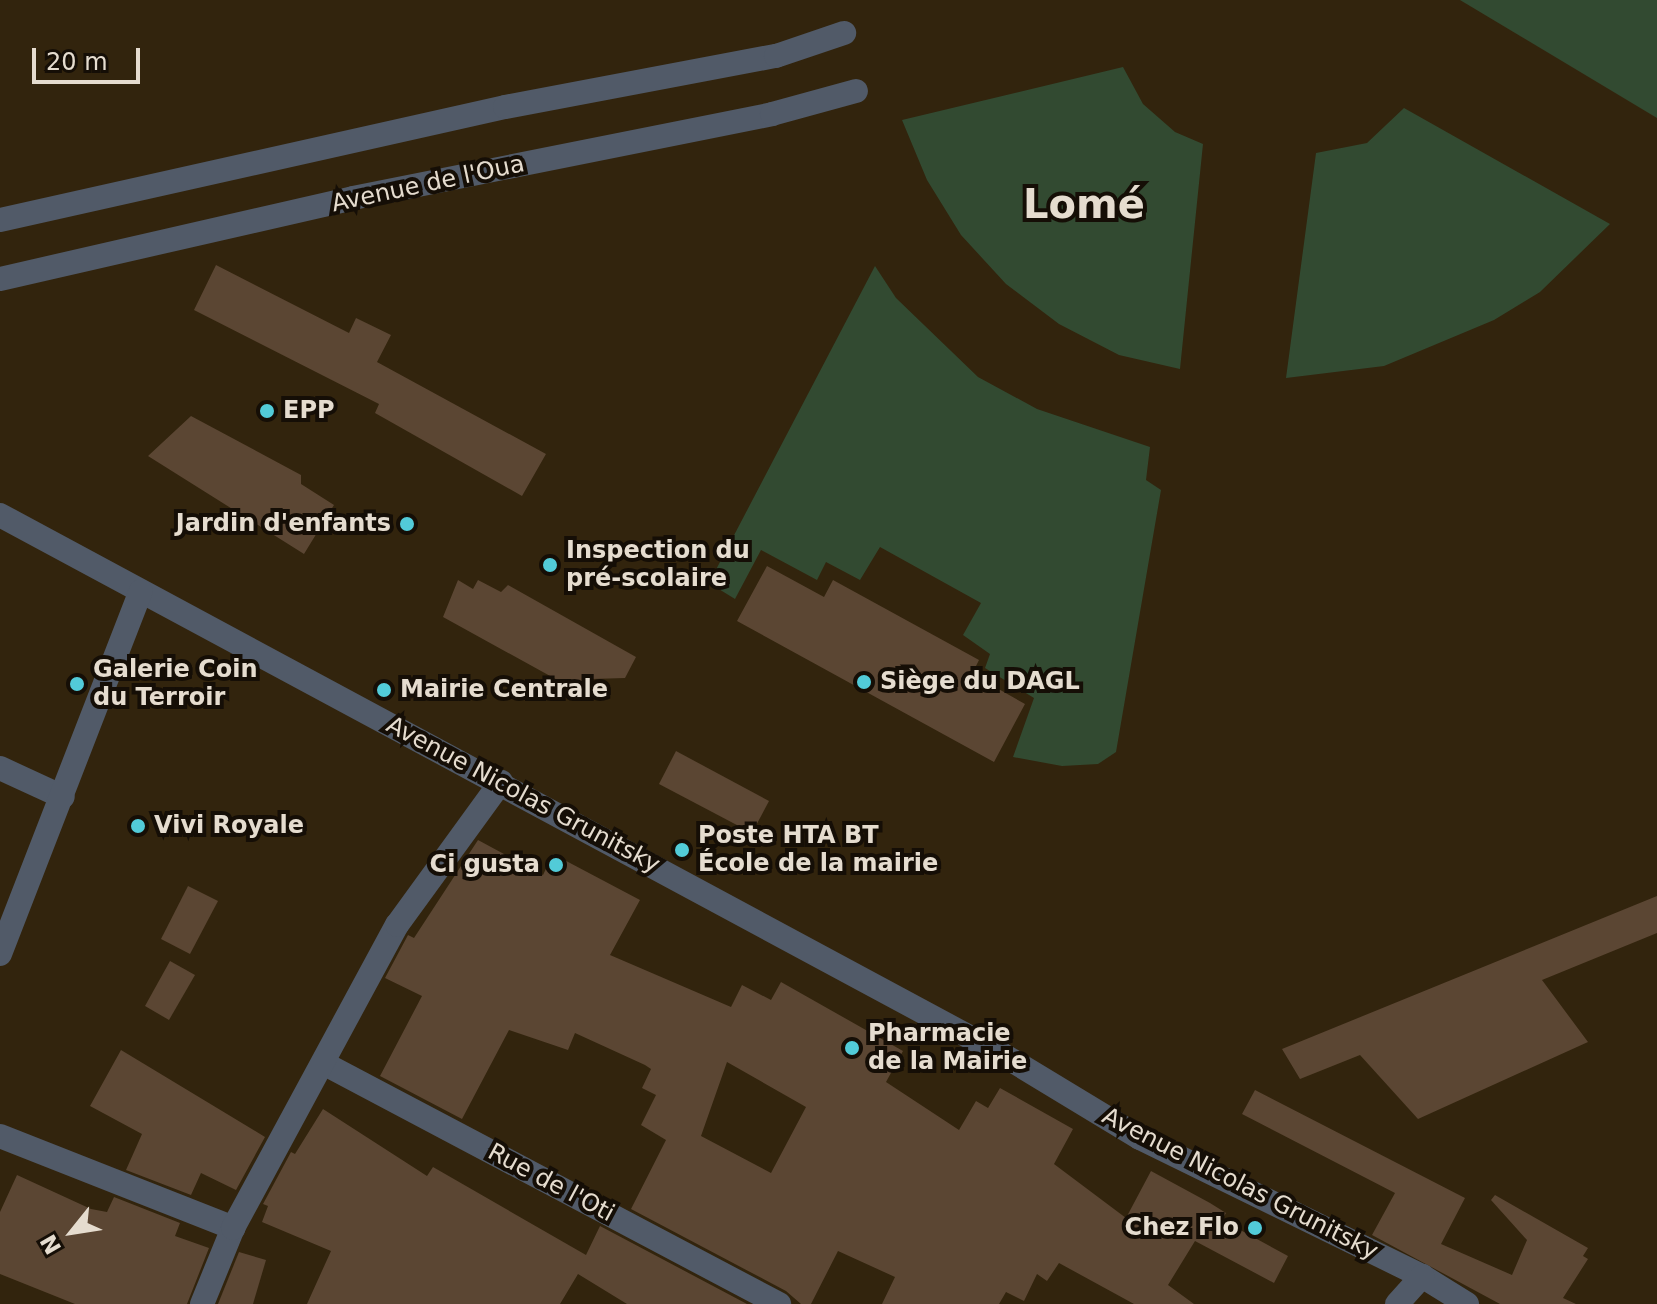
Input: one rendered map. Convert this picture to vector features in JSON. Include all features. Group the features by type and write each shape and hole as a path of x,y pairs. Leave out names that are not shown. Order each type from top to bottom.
{"street":[{"path":"0,220 505,107 776,56 844,33"},
{"name":"Avenue de l'Oua","path":"0,279 353,198 772,114 856,91"},
{"name":"Avenue Nicolas Grunitsky","path":"0,515 501,782 1003,1055 1140,1138 1422,1276 1467,1304"},
{"path":"0,954 141,591"},
{"path":"0,768 63,797"},
{"path":"202,1304 233,1228 397,925 501,782"},
{"name":"Rue de l'Oti","path":"323,1063 779,1304"},
{"path":"0,1136 233,1228"},
{"path":"1397,1304 1422,1276"}],"green space":[{"path":"1460,0 1657,0 1657,118"},
{"path":"1123,67 1143,104 1175,132 1203,144 1180,369 1119,355 1059,324 1006,284 961,235 927,180 902,120"},
{"path":"1404,108 1610,224 1540,292 1494,320 1384,366 1286,378 1316,153 1367,143"},
{"path":"875,266 896,298 978,377 1037,409 1150,447 1146,480 1161,490 1116,752 1098,764 1062,766 1013,757 1034,698 985,668 990,654 963,635 981,603 880,547 860,580 826,562 817,580 761,550 735,599 709,583"}],"building":[{"path":"216,265 349,333 356,318 391,335 377,362 546,454 522,496 375,413 379,404 194,310"},
{"path":"191,416 301,475 301,484 334,505 304,554 148,456"},
{"path":"767,566 824,597 833,580 979,660 972,674 1025,704 994,762 737,621"},
{"path":"458,580 473,589 478,580 501,592 508,585 636,657 625,678 592,679 590,698 443,617"},
{"path":"676,751 769,801 752,833 659,784"},
{"path":"478,840 543,875 553,854 640,900 610,955 731,1007 742,985 771,1000 781,982 903,1051 886,1082 959,1130 976,1101 988,1108 1000,1088 1073,1129 1054,1164 1126,1218 1151,1171 1226,1213 1222,1220 1288,1256 1274,1283 1195,1241 1168,1285 1194,1304 1134,1304 1059,1263 1047,1281 1037,1274 1024,1301 1006,1292 999,1304 882,1304 895,1277 838,1251 811,1304 801,1304 786,1291 631,1209 666,1140 641,1125 656,1095 642,1088 651,1069 645,1065 575,1033 568,1050 509,1030 462,1119 380,1076 422,996 385,978 408,935 414,938","holes":["727,1062 806,1107 771,1173 701,1136"]},
{"path":"188,886 218,901 190,954 161,939"},
{"path":"1657,896 1657,933 1542,980 1588,1042 1418,1119 1360,1055 1300,1079 1282,1049"},
{"path":"170,961 195,975 169,1020 145,1006"},
{"path":"121,1050 265,1137 236,1190 201,1173 191,1195 126,1170 142,1134 90,1106"},
{"path":"1255,1090 1465,1198 1441,1244 1512,1275 1527,1240 1491,1200 1495,1195 1588,1248 1583,1256 1588,1259 1563,1298 1576,1304 1500,1304 1372,1235 1395,1193 1242,1114"},
{"path":"323,1109 427,1176 433,1167 586,1255 600,1226 747,1304 627,1304 578,1274 560,1304 307,1304 331,1251 262,1222 268,1206 263,1204 291,1152 295,1154"},
{"path":"17,1175 91,1209 107,1212 114,1197 180,1223 175,1236 209,1248 187,1304 75,1304 0,1274 0,1212"},
{"path":"239,1252 266,1260 253,1304 218,1304"}],"place":[{"name":"EPP","path":"267,411"},
{"name":"Jardin d'enfants","path":"407,524"},
{"name":"Inspection du pré-scolaire","path":"550,565"},
{"name":"Siège du DAGL","path":"864,682"},
{"name":"Galerie Coin du Terroir","path":"77,684"},
{"name":"Mairie Centrale","path":"384,690"},
{"name":"Vivi Royale","path":"138,826"},
{"name":"Poste HTA BT École de la mairie","path":"682,850"},
{"name":"Ci gusta","path":"556,865"},
{"name":"Pharmacie de la Mairie","path":"852,1048"},
{"name":"Chez Flo","path":"1255,1228"}],"district":[{"name":"Lomé","path":"1084,204"}]}
